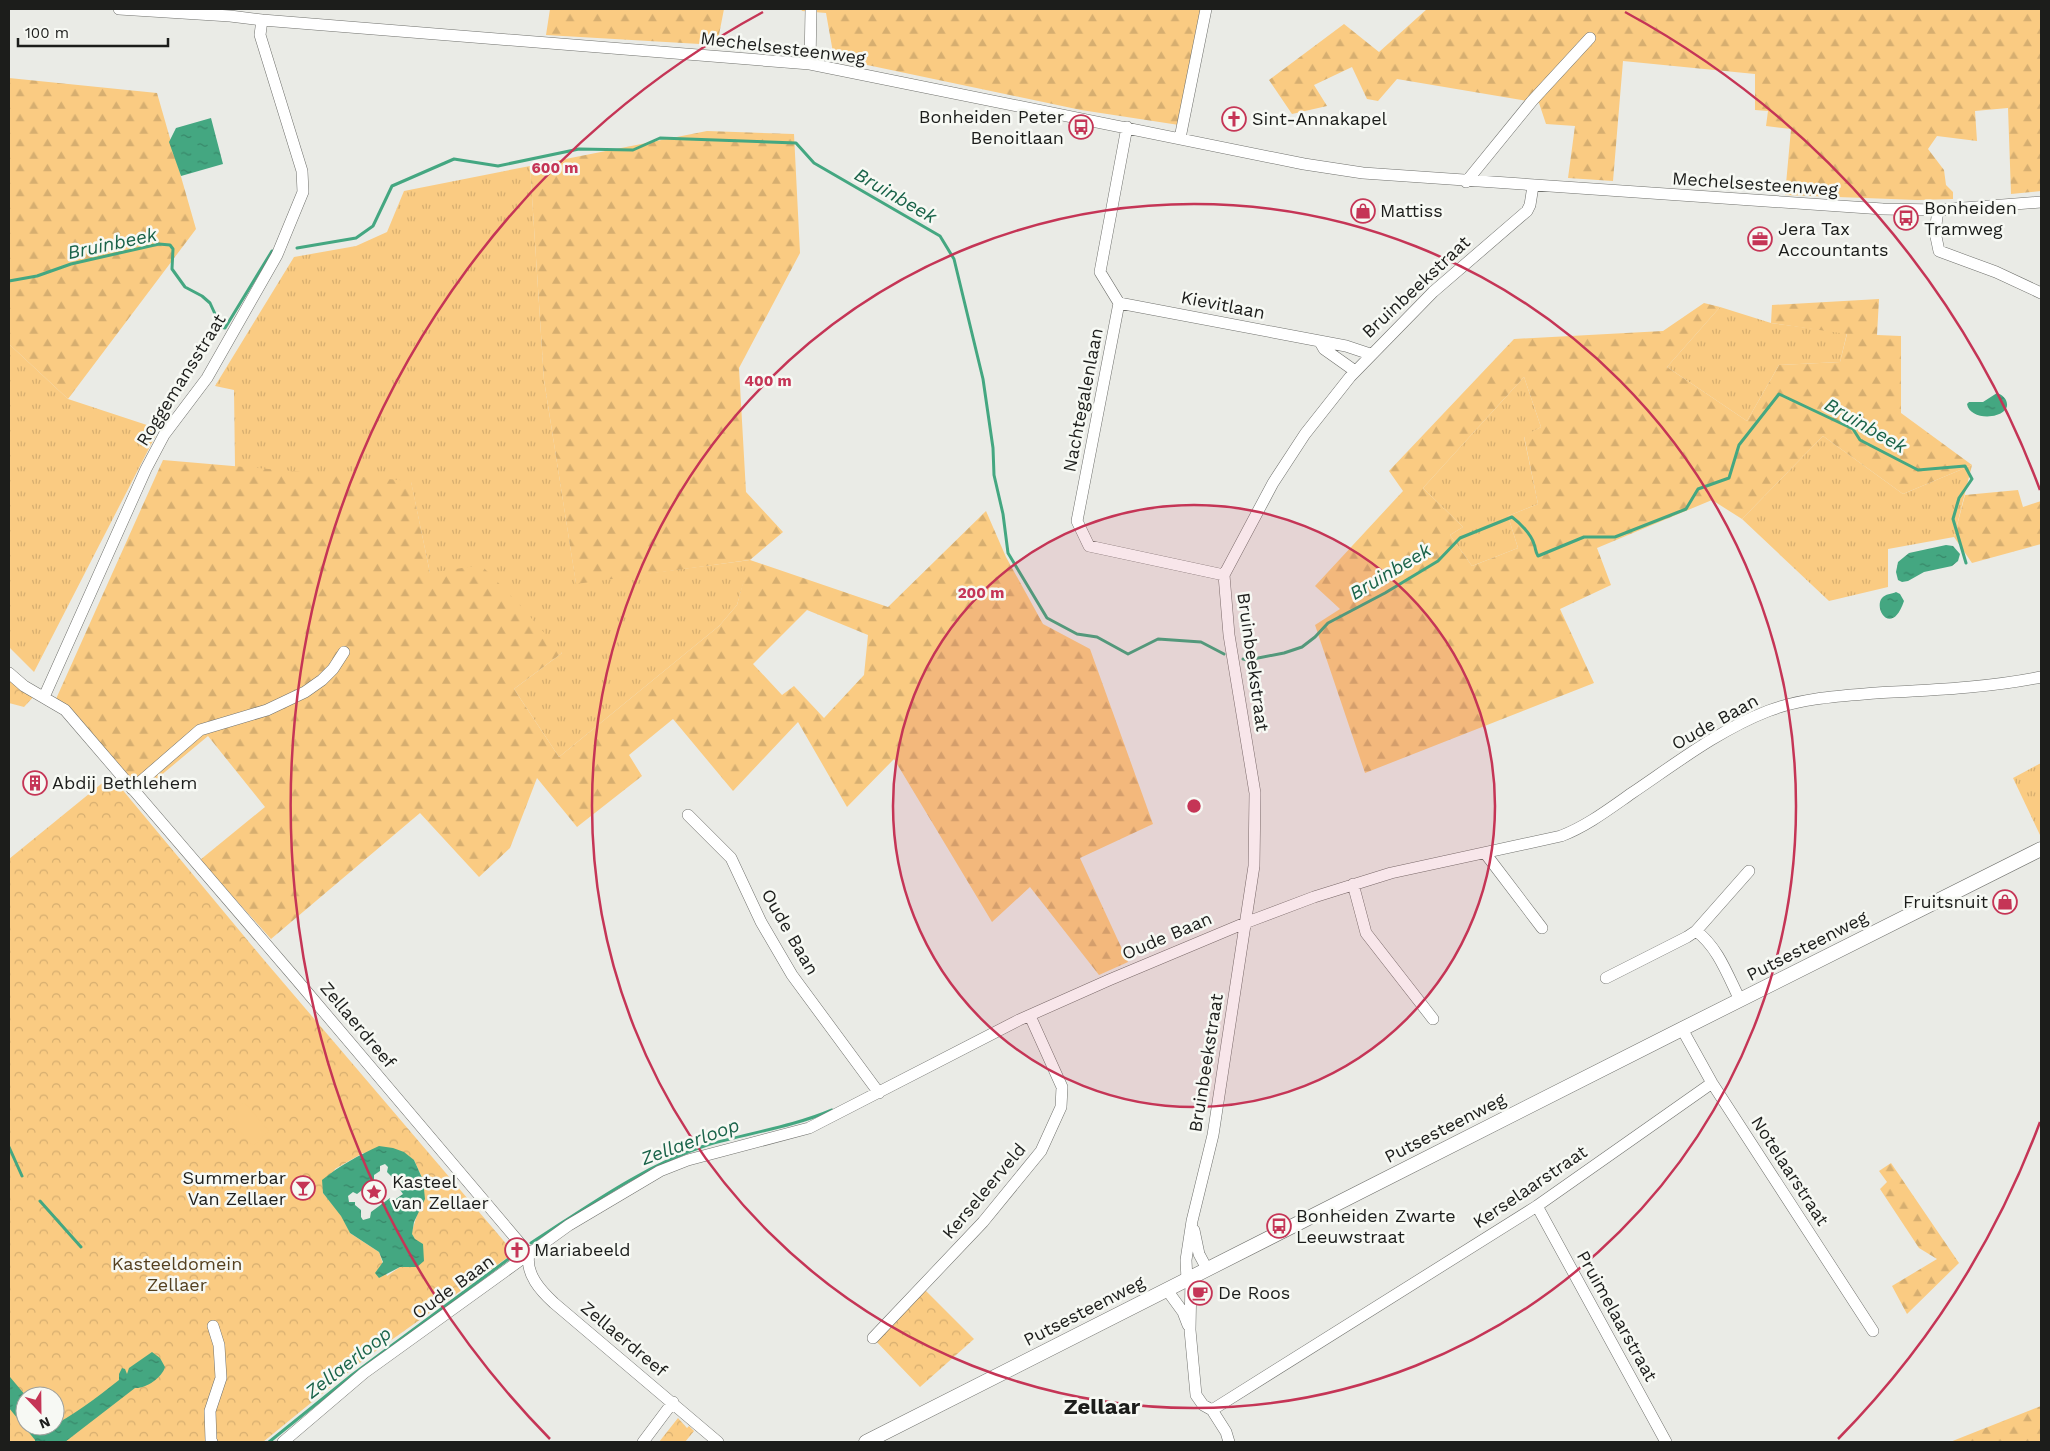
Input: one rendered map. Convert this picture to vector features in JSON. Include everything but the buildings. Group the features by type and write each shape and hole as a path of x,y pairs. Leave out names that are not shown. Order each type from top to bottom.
{"main road":[{"name":"Putsesteenweg","path":"866,1442 2041,849"}],"street":[{"name":"Mechelsesteenweg","path":"119,9 203,12 262,20 810,64 1304,164 1354,172 1466,182 1861,208 1938,210 2041,202"},
{"path":"810,64 811,9"},
{"path":"1180,138 1206,9"},
{"name":"Roggemansstraat","path":"44,697 146,468 164,435 207,378 272,263 302,192 302,171 260,35 262,20"},
{"path":"1466,182 1532,101 1590,38"},
{"path":"1119,303 1100,272 1127,127"},
{"name":"Bruinbeekstraat","path":"1190,1330 1189,1279 1186,1260 1192,1221 1213,1135 1254,866 1255,793 1229,635 1224,575 1273,483 1305,434 1355,371 1433,292 1493,238 1527,211 1530,206 1533,186"},
{"path":"1938,210 1935,232 1939,251 1996,272 2041,293"},
{"name":"Kievitlaan","path":"1119,303 1346,346 1370,354"},
{"name":"Nachtegalenlaan","path":"1119,303 1077,521 1089,546 1224,575"},
{"path":"1320,342 1324,349 1355,371"},
{"path":"132,788 200,730 267,710 305,692 322,680 344,652"},
{"name":"Zellaerdreef","path":"9,673 24,686 64,710 132,788 529,1254 527,1263 538,1288 574,1322 718,1442"},
{"name":"Oude Baan","path":"284,1442 364,1372 569,1225 660,1171 688,1160 809,1128 1030,1016 1245,923 1353,884 1391,873 1561,836 1598,817 1685,757 1730,729 1773,710 1806,701 1836,696 1983,686 2041,677"},
{"name":"Oude Baan","path":"688,815 731,858 761,922 792,975 878,1093"},
{"path":"1485,853 1542,928"},
{"path":"1606,978 1696,931 1748,871"},
{"path":"1353,884 1366,932 1433,1019"},
{"path":"1696,931 1706,938 1716,952 1740,1000"},
{"name":"Kerseleerveld","path":"873,1338 970,1237 1042,1151 1061,1107 1062,1087 1030,1016"},
{"name":"Notelaarstraat","path":"1682,1029 1712,1083 1874,1331"},
{"name":"Kerselaarstraat","path":"1212,1410 1537,1206 1712,1083"},
{"name":"Pruimelaarstraat","path":"1537,1206 1666,1442"},
{"name":"Bruinbeekstraat","path":"1192,1221 1196,1243 1207,1269"},
{"path":"1167,1290 1182,1312 1190,1330 1196,1395 1202,1405 1212,1410 1226,1432 1228,1442"},
{"path":"212,1442 210,1411 221,1378 219,1345 213,1326"},
{"name":"Zellaerdreef","path":"643,1442 672,1402"}],"green space":[{"path":"550,9 724,9 717,45 546,35"},
{"path":"801,9 1202,9 1179,125 1081,110 834,58 826,13 802,11"},
{"path":"1427,9 2041,9 2041,191 2011,194 2008,108 1975,111 1977,141 1937,136 1928,149 1944,170 1946,185 1953,192 1953,199 1917,200 1785,195 1791,129 1766,126 1768,111 1755,110 1755,74 1623,61 1613,181 1568,178 1575,126 1546,124 1539,103 1397,79 1378,101 1367,99 1352,67 1314,85 1327,106 1292,114 1269,80 1344,24 1379,52"},
{"path":"9,78 157,93 196,229 68,399 9,344"},
{"path":"707,131 794,134 800,253 739,368 746,492 783,532 750,560 888,607 986,511 1006,557 1043,624 1090,649 1153,824 1080,858 1128,962 1099,975 1030,887 992,922 894,759 847,807 798,722 733,791 673,719 629,755 642,776 577,827 537,778 510,848 479,877 420,813 271,939 200,860 265,807 208,736 141,792 56,699 163,460 411,481 430,573 481,565 562,653 514,689 559,757 719,626 737,605 749,560 576,584 544,380 530,166","holes":["807,610 868,635 864,675 824,718 794,686 782,695 753,664"]},
{"path":"530,166 544,380 576,583 750,560 737,605 719,626 559,757 514,689 562,653 430,573 411,482 235,467 234,390 215,386 294,257 356,246 387,232 404,191"},
{"path":"1879,299 1877,335 1901,336 1901,413 1972,465 1903,494 1823,436 1742,519 1712,500 1597,548 1611,585 1560,609 1594,683 1365,773 1315,625 1340,609 1315,586 1403,491 1389,471 1514,339 1663,331 1704,303 1720,307 1667,367 1747,421 1779,365 1840,362 1847,334 1771,323 1772,305","holes":["1524,377 1541,427 1524,436 1538,504 1508,516 1518,548 1472,566 1450,535 1463,527 1423,488"]},
{"path":"1720,307 1771,323 1847,333 1840,362 1779,365 1747,421 1667,367"},
{"path":"9,344 68,399 159,429 34,672 9,647"},
{"path":"1524,377 1541,427 1524,437 1538,504 1508,516 1518,548 1472,566 1450,535 1463,527 1423,488"},
{"path":"1823,436 1903,494 1972,465 1954,537 1888,549 1888,587 1829,601 1742,519"},
{"path":"2018,490 2023,507 2041,501 2041,544 1972,563 1954,537 1965,495"},
{"path":"9,669 36,694 24,707 9,703"},
{"path":"2041,763 2041,834 2040,835 2013,778"},
{"name":"Kasteeldomein Zellaer","path":"111,776 264,960 514,1253 366,1358 263,1442 9,1442 9,859","holes":["363,1153 414,1160 423,1180 418,1212 411,1234 415,1239 417,1267 400,1267 387,1276 379,1252 350,1233 342,1216 323,1193 335,1169"]},
{"path":"244,1102 269,1131 253,1146 227,1117"},
{"path":"1891,1163 1959,1263 1907,1314 1892,1286 1937,1259 1919,1248 1880,1189 1887,1182 1879,1171"},
{"path":"922,1287 974,1339 920,1387 873,1338"},
{"path":"2041,1406 2041,1442 1950,1442"},
{"path":"678,1418 687,1428 689,1426 694,1431 685,1442 659,1442"}],"water":[{"path":"211,118 223,164 181,176 169,142 176,128"},
{"path":"1997,393 2007,403 2006,409 2000,414 1983,416 1977,415 1969,409 1967,404 1969,402 1983,402"},
{"path":"1946,545 1953,546 1960,554 1958,561 1952,566 1924,572 1908,581 1902,582 1898,580 1896,572 1898,562 1909,553"},
{"path":"1896,592 1900,594 1904,601 1899,612 1889,619 1882,613 1880,603 1883,597"},
{"path":"379,1146 404,1152 414,1160 423,1180 425,1199 414,1222 412,1234 415,1239 423,1244 424,1261 417,1267 400,1267 379,1278 375,1273 383,1262 379,1252 350,1233 341,1216 323,1193 322,1180 342,1165","holes":["385,1164 388,1167 387,1172 399,1184 398,1187 403,1194 393,1201 390,1198 371,1212 370,1218 363,1220 361,1210 355,1205 355,1202 349,1202 348,1196 353,1192 357,1194 374,1181 374,1175 380,1171 380,1166"]},
{"path":"152,1352 160,1358 165,1367 157,1379 148,1385 135,1388 65,1442 35,1442 32,1436 65,1436 65,1418 119,1380 122,1368 125,1369 127,1374 129,1368"},
{"path":"9,1372 10,1377 18,1386 15,1386 15,1415 9,1408"}],"waterway":[{"name":"Bruinbeek","path":"297,248 356,238 373,226 392,186 454,159 498,166 579,149 633,150 660,138 796,143 814,163 940,236 954,259 983,379 993,448 994,475 1003,514 1008,553 1047,618 1077,634 1097,637 1128,654 1158,639 1201,642 1224,654"},
{"name":"Bruinbeek","path":"9,281 37,276 71,264 159,244 170,245 173,249 172,269 185,287 202,296 210,303 221,327 225,328 272,251 275,251"},
{"name":"Bruinbeek","path":"1243,659 1248,660 1284,653 1302,647 1328,623 1385,593 1438,561 1460,538 1512,517 1530,536 1538,556 1584,537 1615,537 1686,509 1698,489 1729,478 1739,445 1779,394 1853,429 1860,440 1918,470 1965,466 1972,479 1959,498 1953,519 1966,563"},
{"name":"Zellaerloop","path":"531,1243 616,1188 660,1164 707,1145 801,1121 832,1110"},
{"path":"9,1147 22,1176"},
{"path":"40,1201 81,1247"},
{"name":"Zellaerloop","path":"269,1442 352,1375 518,1252"}],"place":[{"name":"Sint-Annakapel","path":"1234,119"},
{"name":"Bonheiden Peter Benoitlaan","path":"1081,127"},
{"name":"Mattiss","path":"1363,211"},
{"name":"Bonheiden Tramweg","path":"1906,218"},
{"name":"Jera Tax Accountants","path":"1760,239"},
{"name":"Abdij Bethlehem","path":"35,783"},
{"name":"Fruitsnuit","path":"2005,902"},
{"name":"Summerbar Van Zellaer","path":"303,1188"},
{"name":"Kasteel van Zellaer","path":"374,1192"},
{"name":"Bonheiden Zwarte Leeuwstraat","path":"1279,1226"},
{"name":"Mariabeeld","path":"517,1250"},
{"name":"De Roos","path":"1200,1293"}],"district":[{"name":"Zellaar","path":"1102,1406"}]}
